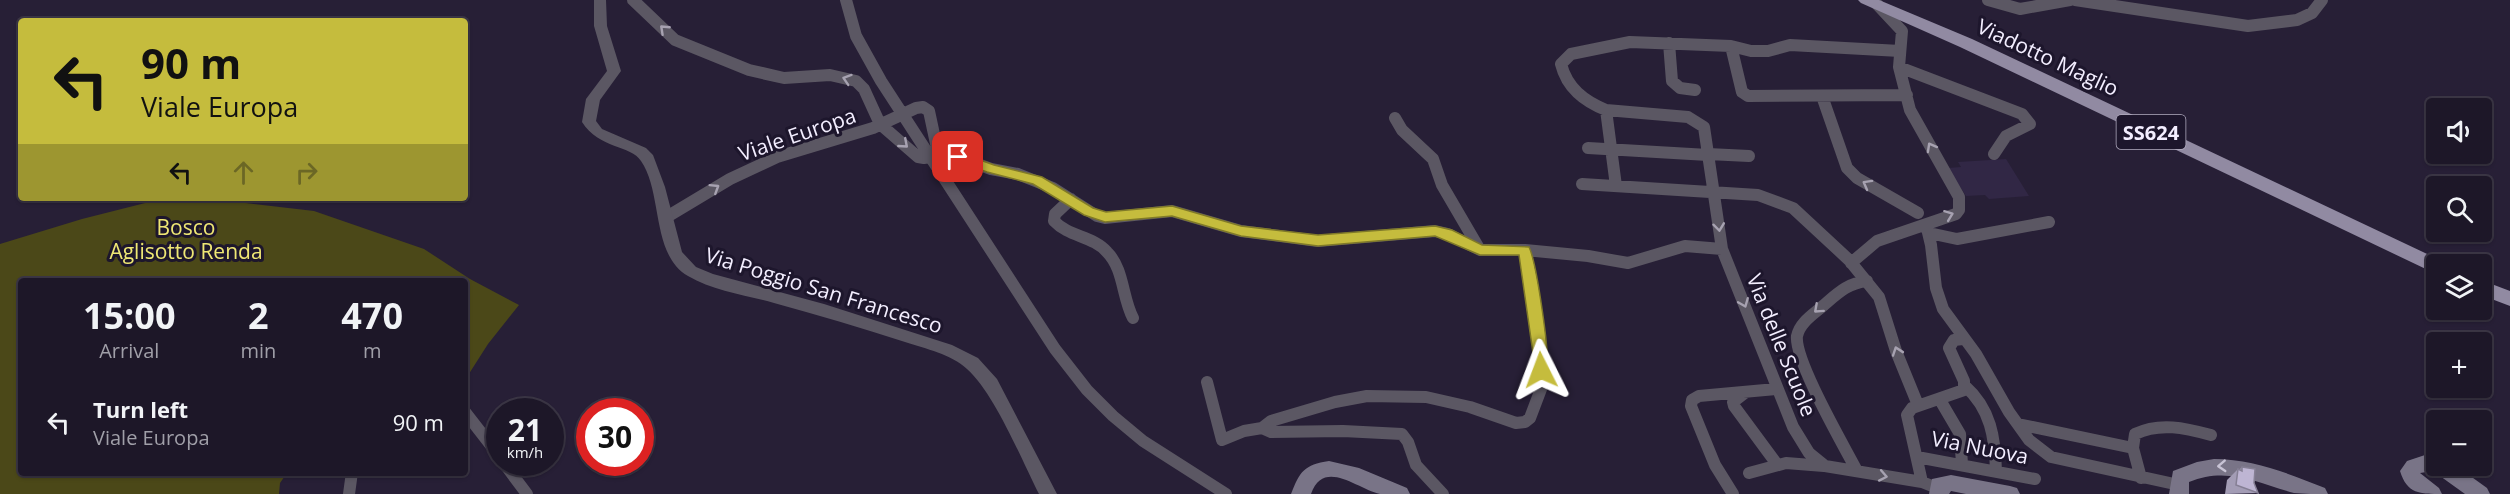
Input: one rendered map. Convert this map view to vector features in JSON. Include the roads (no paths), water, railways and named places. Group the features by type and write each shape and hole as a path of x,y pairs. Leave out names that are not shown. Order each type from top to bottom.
{"main road":[{"name":"Viadotto Maglio","path":"1866,0 1976,48 2426,261"},
{"path":"2492,292 2510,299"},
{"path":"2426,463 2413,466 2409,471 2428,493"},
{"path":"2179,490 2180,477 2189,472 2231,465 2252,476 2318,494"},
{"path":"1301,494 1306,480 1316,471 1338,468 1400,494"},
{"path":"2455,476 2480,494"},
{"path":"1933,488 1951,483 2010,494"}],"street":[{"name":"Via Poggio San Francesco","path":"600,0 596,12 611,52 614,71 593,99 589,122 597,132 641,152 648,159 658,187 675,254 684,266 699,275 824,310 941,347 972,363 991,384 1048,494"},
{"path":"633,0 675,40 749,70 784,78 830,75 856,81 864,88 886,121 918,157 934,155 1037,180 1089,212 1105,218 1172,211 1241,231 1318,241 1435,231 1448,234 1480,250 1525,250 1588,256 1628,263 1685,246 1722,249"},
{"path":"846,0 856,36 934,155 1055,349 1080,382 1122,423 1173,461 1226,494"},
{"path":"1851,263 1877,241 1959,210 1959,197 1910,110 1899,67 1900,51 1904,39 1902,31 1873,0"},
{"path":"1988,0 2020,9 2070,0"},
{"path":"2075,0 2248,26 2297,20 2312,13 2322,0"},
{"path":"1616,186 1606,110 1584,99 1568,81 1562,69 1562,62 1566,57 1590,48 1616,44 1669,43 1731,46 1751,51 1768,51 1790,45 1900,51"},
{"path":"1669,43 1672,81 1680,88 1695,90"},
{"path":"1731,46 1744,95 1907,95"},
{"path":"1899,67 2028,118 2030,124 2006,136 1994,153"},
{"path":"1822,96 1847,168 1857,178 1925,222 1957,239 2049,222"},
{"name":"Viale Europa","path":"665,218 730,178 777,157 873,128 917,108 923,107 929,111 934,155"},
{"name":"Via delle Scuole","path":"1606,110 1688,117 1704,127 1722,249 1794,428 1809,453 1825,466"},
{"path":"1395,118 1403,131 1432,158 1439,172 1441,183 1458,208 1480,250"},
{"path":"1588,148 1749,156"},
{"path":"1582,184 1767,197 1793,208 1851,263 1879,297 1918,405"},
{"path":"1071,199 1055,214 1054,221 1059,228 1074,238 1095,243 1112,256 1133,318"},
{"path":"1925,222 1942,308 1976,354 2029,442 2044,454 2141,478 2179,490"},
{"path":"1263,428 1271,421 1335,402 1376,395 1426,397 1470,407 1516,423 1528,420 1541,389 1541,351 1525,250"},
{"path":"1857,471 1796,342 1799,328 1805,321 1845,285 1867,281"},
{"path":"1963,339 1954,340 1949,348 1965,386 1975,393 1990,422 1994,433 1996,471"},
{"path":"1207,382 1222,440 1244,430 1263,428 1271,432 1343,431 1402,434 1409,442 1418,469 1440,488 1443,494"},
{"path":"1933,488 1917,457 1906,420 1909,411 1918,405 1959,393 1965,386"},
{"path":"1733,494 1715,465 1691,403 1693,398 1776,388"},
{"path":"1746,392 1733,402 1734,406 1776,463"},
{"path":"1940,400 1960,434 1962,464"},
{"path":"468,416 486,439"},
{"path":"2018,424 2133,448"},
{"path":"2141,478 2133,448 2134,434 2141,430 2168,426 2211,435"},
{"name":"Via Nuova","path":"1917,457 2035,479"},
{"path":"1749,473 1776,463 1791,461 1857,471 1933,488"},
{"path":"349,494 351,476"},
{"path":"514,476 527,494"}],"park label":[{"name":"Bosco Aglisotto Renda","path":"186,239"}]}
